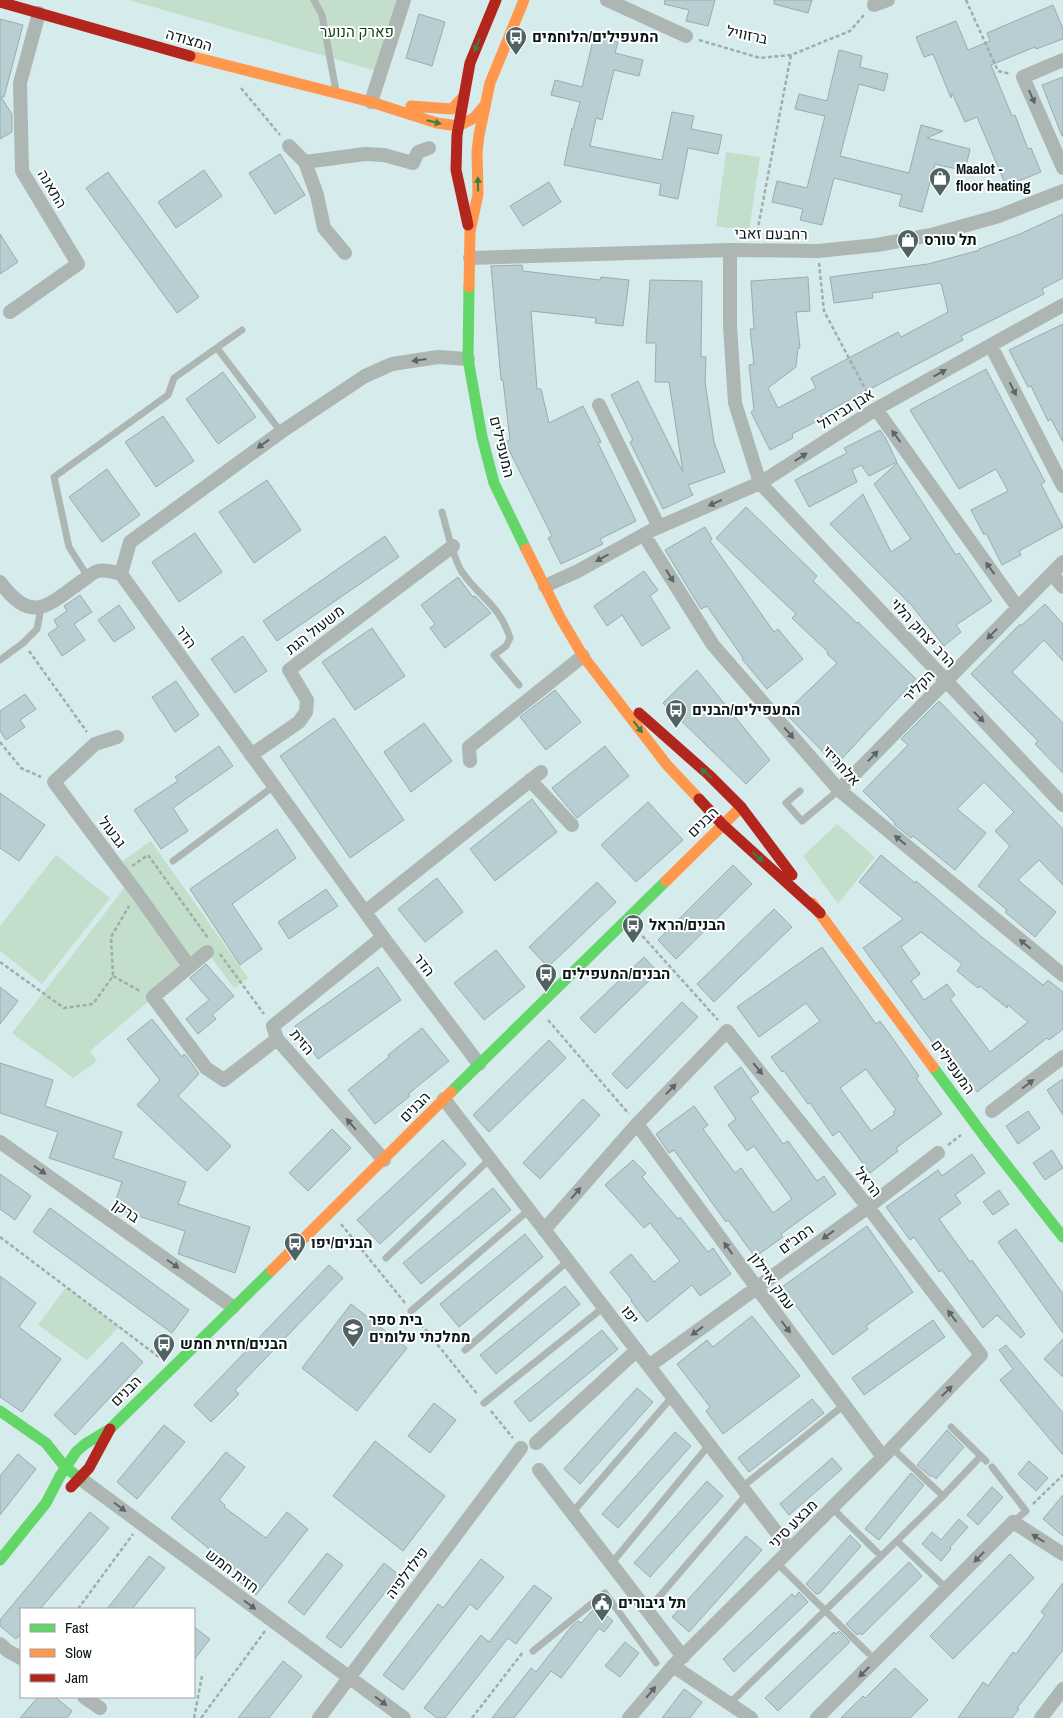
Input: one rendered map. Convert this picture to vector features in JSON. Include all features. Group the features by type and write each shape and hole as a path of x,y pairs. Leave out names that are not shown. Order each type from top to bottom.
{"street":[{"path":"371,102 404,0"},
{"name":"המעפילים","path":"470,232 456,170 458,126 470,64 496,0"},
{"name":"המעפילים","path":"524,0 490,83 477,152 478,194 470,232 468,359 482,437 494,483 560,617 583,656 597,675 667,765 722,824 820,913"},
{"path":"607,0 686,36"},
{"path":"874,2 888,0"},
{"name":"המצודה","path":"0,2 222,65 371,102 437,123 458,126"},
{"name":"התאנה","path":"10,312 78,264 22,171 20,83 39,13"},
{"path":"1063,60 1023,77 1063,168"},
{"name":"המצודה","path":"371,102 452,109 463,97"},
{"path":"458,126 474,118 485,105"},
{"path":"289,146 305,162 317,195 324,228 345,253"},
{"path":"305,162 365,154 384,155 413,163 418,152 429,148"},
{"name":"רחבעם זאבי","path":"470,258 730,250 818,251 877,245 931,235 999,216 1063,191"},
{"path":"730,250 730,326 735,403 760,483"},
{"name":"אבן גבירול","path":"545,586 578,571 659,527 760,483 876,408 1063,305"},
{"path":"991,346 1063,486"},
{"path":"0,582 17,601 29,608 41,608 50,604 97,571 107,570 121,574 130,542 280,432 365,376 392,364 438,357 468,359"},
{"path":"599,405 659,527"},
{"path":"876,408 1018,608"},
{"name":"הרב יצחק הלוי","path":"760,483 1063,805"},
{"name":"אלחריזי","path":"644,535 713,645 839,790 1063,974"},
{"name":"משעול הגת","path":"252,755 299,722 306,712 307,700 289,670 453,546"},
{"name":"הקליר","path":"839,790 1063,562"},
{"name":"הדר","path":"121,574 382,937 479,1064"},
{"path":"1052,574 1063,587"},
{"path":"470,761 469,747 583,656"},
{"name":"המעפילים","path":"597,675 709,775 741,807 987,1140 1063,1237"},
{"path":"54,782 95,744 117,736"},
{"path":"365,912 535,776 572,826"},
{"name":"גבעול","path":"54,782 136,891 189,966"},
{"name":"הבנים","path":"0,1560 46,1503 65,1467 76,1452 85,1444 110,1429 741,807"},
{"name":"הזית","path":"382,937 275,1032 384,1160"},
{"path":"212,948 153,997 206,1068 224,1080 253,1058 275,1032"},
{"path":"544,1230 637,1124 727,1030"},
{"name":"הראל","path":"727,1030 868,1207 982,1355"},
{"path":"992,1111 1063,1057"},
{"name":"יפו","path":"444,1099 790,1550"},
{"name":"עמק איילון","path":"637,1124 844,1405 887,1452"},
{"name":"ברקן","path":"0,1142 233,1307"},
{"name":"רמב\"ם","path":"649,1366 868,1207 938,1153"},
{"path":"536,1443 637,1350"},
{"name":"מבצע סיני","path":"629,1718 678,1661 982,1355"},
{"name":"חזית חמש","path":"0,1411 46,1443 65,1467 404,1718"},
{"name":"הבנים","path":"46,1503 81,1478 92,1463 110,1429"},
{"name":"חזית חמש","path":"46,1443 76,1452 92,1463"},
{"name":"פילדלפיה","path":"320,1718 521,1448"},
{"path":"539,1470 647,1611 678,1661 729,1704 751,1718"},
{"path":"818,1718 1013,1522 1063,1554"},
{"path":"0,1644 20,1657"},
{"path":"1041,1718 1063,1689"},
{"path":"85,1698 100,1708"}],"lane":[{"path":"314,0 322,15 337,94"},
{"path":"88,577 69,547 54,477 168,395 174,378 242,330"},
{"path":"216,348 280,432"},
{"path":"442,512 462,571 487,599 508,630 510,638 506,646 494,655 519,685"},
{"path":"0,660 23,643 37,629 41,608"},
{"path":"173,861 274,786"},
{"path":"800,791 786,803 802,821 839,790"},
{"path":"386,1258 490,1159"},
{"path":"411,1311 529,1210"},
{"path":"465,1350 568,1261"},
{"path":"484,1403 604,1308"},
{"path":"572,1513 672,1397"},
{"path":"647,1611 744,1491 844,1405"},
{"path":"729,1704 984,1458 951,1427"},
{"path":"611,1564 709,1445"},
{"path":"887,1452 943,1496"},
{"path":"992,1467 1026,1510 1013,1522"},
{"path":"832,1508 881,1556"},
{"path":"897,1541 947,1589"},
{"path":"777,1563 868,1653"},
{"path":"533,1651 605,1593 656,1663"}],"path":[{"path":"966,0 998,71 1023,77"},
{"name":"ברזוויל","path":"686,36 760,58 791,55 850,32 874,2"},
{"path":"754,251 791,55"},
{"path":"241,87 289,146"},
{"path":"818,251 824,311 876,408"},
{"path":"23,643 95,744"},
{"path":"0,742 21,768 54,782"},
{"path":"122,873 148,854 212,948 275,1032"},
{"path":"0,962 64,1008 93,1004 113,976 112,937 136,891"},
{"path":"627,918 727,1030"},
{"path":"113,976 153,997"},
{"path":"537,1008 637,1124"},
{"path":"330,1211 521,1448"},
{"path":"0,1237 172,1367"},
{"path":"1026,1510 1063,1475"},
{"path":"79,1608 142,1523"},
{"path":"201,1718 272,1621"},
{"path":"472,1718 527,1646 533,1651"},
{"path":"194,1718 202,1676"}],"green space":[{"name":"פארק הנוער","path":"129,0 401,0 380,72"},
{"path":"726,152 760,157 749,231 716,226"},
{"path":"837,824 875,857 838,904 803,856"},
{"path":"151,841 248,978 234,988 207,952 90,1051 97,1061 73,1078 12,1033 129,882 117,865"},
{"path":"56,855 110,898 42,984 0,951 0,926"},
{"path":"66,1287 119,1327 87,1360 38,1325"}],"building":[{"path":"665,0 715,0 708,26 686,21 689,10 664,4"},
{"path":"774,0 812,0 808,13 774,4"},
{"path":"1053,5 1063,29 1063,39 1036,49 1035,47 991,65 1012,116 1015,115 1028,149 1031,148 1041,172 1006,186 977,117 965,122 952,93 951,98 933,54 924,57 916,37 956,21 968,50 990,41 987,33"},
{"path":"419,14 445,22 432,66 406,58"},
{"path":"0,19 23,25 4,97 1,97 12,114 12,132 0,139"},
{"path":"594,36 618,42 615,53 643,60 639,76 614,70 602,120 596,118 590,146 662,160 672,112 694,116 691,129 722,135 718,154 688,148 678,199 659,195 661,184 564,165 580,102 551,95 555,80 582,87"},
{"path":"839,50 862,56 860,67 888,74 884,91 859,84 840,156 909,173 921,125 943,131 927,138 970,149 965,171 935,164 922,212 899,206 902,195 834,178 822,225 800,220 803,209 772,202 777,181 807,188 825,116 795,109 799,94 827,101"},
{"path":"1063,77 1063,136 1062,136 1042,85"},
{"path":"280,154 305,195 275,214 249,173"},
{"path":"204,170 222,196 176,228 158,202"},
{"path":"108,172 199,297 177,313 86,188"},
{"path":"549,182 561,202 523,226 510,206"},
{"path":"1063,214 1063,278 1042,289 1044,294 961,336 963,340 821,415 823,418 792,434 793,438 770,450 751,412 754,410 749,365 754,364 750,329 754,329 751,281 808,277 810,311 796,312 800,348 798,348 796,367 768,388 778,408 816,388 811,378 898,332 901,337 948,312 941,283 872,293 873,298 834,303 830,277 928,264 980,250"},
{"path":"0,234 18,262 0,274"},
{"path":"522,265 523,271 600,280 601,277 629,280 623,326 595,323 596,318 531,311 537,389 541,389 549,423 583,406 601,442 598,443 636,521 600,539 603,544 561,564 548,538 552,536 505,442 510,440 503,380 501,380 491,266"},
{"path":"650,280 702,281 701,357 706,357 705,382 714,442 725,472 688,485 693,495 663,509 630,442 633,440 611,395 638,381 683,472 669,382 655,382 656,343 646,343"},
{"path":"1063,324 1063,442 1051,419 1048,421 1031,386 1028,387 1009,350"},
{"path":"986,369 1045,482 1041,484 1063,527 1019,551 1021,555 1002,565 986,533 984,535 971,510 1008,491 996,469 959,489 910,410"},
{"path":"223,372 256,417 218,444 186,399"},
{"path":"163,416 194,461 156,487 125,442"},
{"path":"880,430 897,462 869,476 861,465 852,470 857,482 809,507 795,480 847,453 844,448"},
{"path":"897,463 956,555 959,553 992,601 956,625 961,632 944,646 912,606 830,524 863,494 891,552 911,539 874,484"},
{"path":"107,469 140,515 102,542 69,497"},
{"path":"267,480 301,530 254,563 219,512"},
{"path":"746,507 817,576 813,581 916,679 836,765 785,713 837,663 792,618 796,614 716,538"},
{"path":"705,527 712,539 710,541 774,632 778,629 803,659 767,689 742,659 707,606 701,609 665,550"},
{"path":"195,533 222,572 179,602 152,562"},
{"path":"385,536 399,557 277,641 263,621"},
{"path":"644,571 658,590 650,596 670,628 642,646 622,615 607,626 594,606"},
{"path":"458,577 473,597 475,596 491,613 445,648 430,628 435,624 421,605"},
{"path":"80,595 92,612 74,624 85,640 62,656 48,634 58,627 54,620 67,611 64,606"},
{"path":"1045,604 1063,624 1063,661 1044,640 1012,672 1063,723 1063,773 1035,744 1038,741 971,674 1020,624 1021,626"},
{"path":"119,605 135,628 114,642 98,620"},
{"path":"372,628 405,676 355,710 322,662"},
{"path":"243,636 267,671 235,693 211,659"},
{"path":"697,670 770,760 746,784 663,703"},
{"path":"176,681 199,715 175,732 152,697"},
{"path":"555,690 581,722 546,750 520,717"},
{"path":"25,694 36,709 20,720 25,727 6,740 0,731 0,711"},
{"path":"939,701 1063,829 1063,885 1039,860 1018,880 1056,912 1035,937 978,886 1010,846 995,831 1014,812 984,782 957,809 986,833 955,870 913,836 911,838 894,824 863,791 908,745 901,739"},
{"path":"334,718 404,820 350,858 280,756"},
{"path":"424,723 452,761 411,792 384,752"},
{"path":"219,746 233,766 173,808 188,831 161,849 134,810 178,781 175,777"},
{"path":"605,746 629,776 577,818 552,788"},
{"path":"0,793 45,825 19,861 0,848"},
{"path":"532,799 557,832 495,881 470,849"},
{"path":"648,802 683,840 636,882 601,845"},
{"path":"277,829 296,858 232,904 262,949 240,965 190,889"},
{"path":"881,855 915,883 916,881 983,938 1043,985 1048,980 1063,992 1063,1029 1049,1040 1047,1038 977,1092 948,1052 943,1056 863,948 903,919 859,882","holes":["921,932 962,964 957,971 978,988 980,986 1007,1008 1008,1005 1028,1022 990,1052 950,999 955,995 947,984 924,1000 911,981 920,974 901,947"]},
{"path":"733,865 752,884 676,959 658,940"},
{"path":"437,878 463,912 425,942 398,909"},
{"path":"597,882 616,902 548,967 529,947"},
{"path":"326,889 338,906 289,939 278,922"},
{"path":"774,909 792,927 714,1002 697,984"},
{"path":"822,947 876,1024 880,1021 898,1046 919,1076 916,1078 942,1114 896,1148 898,1151 870,1173 839,1131 833,1136 810,1103 808,1104 784,1071 782,1072 771,1057 820,1021 806,1003 759,1037 737,1007","holes":["866,1069 896,1110 893,1112 895,1114 871,1131 840,1088"]},
{"path":"496,950 525,987 484,1020 454,983"},
{"path":"644,957 658,972 595,1033 580,1018"},
{"path":"206,964 234,996 212,1015 216,1019 198,1034 186,1019 209,1000 190,978"},
{"path":"378,967 401,1000 318,1059 295,1026"},
{"path":"0,987 18,1001 0,1024"},
{"path":"682,1002 698,1017 627,1089 612,1074"},
{"path":"152,1019 182,1057 184,1054 187,1057 199,1074 178,1096 231,1146 207,1171 137,1105 160,1080 127,1039"},
{"path":"422,1028 449,1061 375,1124 348,1090"},
{"path":"549,1040 566,1058 489,1132 473,1115"},
{"path":"0,1063 53,1080 45,1106 122,1132 113,1158 186,1182 178,1204 250,1227 235,1273 178,1254 185,1231 113,1208 122,1182 49,1158 58,1132 0,1113"},
{"path":"741,1067 759,1092 750,1098 783,1144 788,1141 817,1181 824,1176 836,1194 781,1234 783,1237 755,1257 728,1220 726,1222 674,1150 669,1153 656,1134 694,1106 708,1125 703,1129 735,1173 741,1168 773,1213 792,1199 754,1146 747,1151 728,1125 736,1119 714,1087"},
{"path":"1063,1079 1063,1115 1047,1090"},
{"path":"583,1099 600,1115 540,1179 523,1163"},
{"path":"1028,1111 1040,1128 1018,1144 1006,1126"},
{"path":"332,1129 351,1148 308,1191 289,1173"},
{"path":"443,1140 466,1164 380,1244 357,1220"},
{"path":"1052,1150 1063,1168 1045,1180 1033,1163"},
{"path":"972,1154 985,1173 955,1195 961,1203 939,1219 970,1262 972,1260 1025,1334 1021,1338 997,1315 983,1328 942,1270 939,1272 914,1237 910,1240 886,1207 938,1170 942,1176"},
{"path":"633,1160 646,1173 642,1177 678,1219 680,1217 708,1252 713,1248 731,1274 700,1296 692,1285 647,1322 610,1272 631,1254 654,1282 680,1261 650,1223 644,1228 605,1185"},
{"path":"0,1174 31,1196 15,1220 0,1209"},
{"path":"493,1188 511,1210 421,1284 403,1263"},
{"path":"999,1190 1009,1204 993,1215 983,1202"},
{"path":"50,1208 189,1310 172,1333 33,1232"},
{"path":"867,1226 913,1292 866,1326 868,1329 833,1355 782,1287"},
{"path":"1016,1229 1063,1294 1063,1333 998,1242"},
{"path":"525,1234 543,1257 459,1327 440,1304"},
{"path":"329,1265 343,1278 235,1390 239,1394 211,1422 194,1405"},
{"path":"0,1276 36,1303 19,1327 61,1359 22,1412 0,1397"},
{"path":"565,1286 580,1304 496,1374 480,1355"},
{"path":"351,1304 407,1348 357,1411 302,1368"},
{"path":"752,1316 800,1376 723,1434 706,1411 710,1407 677,1364 707,1340 713,1347"},
{"path":"933,1320 945,1337 864,1395 852,1378"},
{"path":"602,1330 618,1349 530,1422 514,1402"},
{"path":"1063,1339 1063,1377 1044,1359"},
{"path":"122,1342 143,1362 75,1435 54,1415"},
{"path":"1006,1345 1063,1413 1063,1455 1000,1380 1013,1369 999,1350"},
{"path":"637,1388 653,1402 580,1484 564,1469"},
{"path":"812,1399 824,1413 749,1472 738,1458"},
{"path":"434,1403 456,1420 430,1453 408,1436"},
{"path":"164,1425 185,1442 137,1499 117,1482"},
{"path":"947,1430 964,1447 936,1479 917,1465"},
{"path":"675,1432 691,1446 618,1528 602,1514"},
{"path":"375,1441 445,1496 403,1551 333,1496"},
{"path":"226,1452 245,1467 219,1500 225,1505 224,1507 266,1538 287,1512 308,1529 256,1595 235,1578 239,1573 171,1518"},
{"path":"18,1454 36,1469 0,1515 0,1476"},
{"path":"832,1458 842,1469 789,1515 780,1504"},
{"path":"1029,1461 1048,1478 1036,1491 1018,1474"},
{"path":"911,1473 924,1485 879,1540 865,1529"},
{"path":"707,1481 723,1496 650,1577 634,1563"},
{"path":"992,1487 1003,1497 978,1525 967,1515"},
{"path":"1063,1495 1063,1536 1043,1519"},
{"path":"90,1512 109,1528 41,1608 20,1608 20,1634 16,1639 0,1626 0,1620"},
{"path":"959,1519 968,1527 950,1547 951,1549 941,1561 922,1544 932,1532 941,1540"},
{"path":"850,1535 861,1546 820,1593 816,1594 806,1584"},
{"path":"746,1536 762,1550 689,1632 672,1617"},
{"path":"327,1553 343,1565 304,1615 288,1602"},
{"path":"1010,1554 1034,1578 953,1659 930,1636"},
{"path":"149,1556 165,1568 133,1608 108,1608"},
{"path":"481,1559 504,1577 477,1610 470,1604 403,1690 383,1675 438,1604 443,1608"},
{"path":"909,1562 922,1576 862,1635 860,1633 857,1635 846,1624"},
{"path":"384,1563 399,1575 341,1648 326,1637"},
{"path":"1063,1583 1063,1650 1017,1708 1019,1709 1012,1718 958,1718 983,1682 988,1686 1013,1652 1016,1654 1045,1615 1041,1612"},
{"path":"534,1585 552,1598 516,1644 508,1638 445,1718 437,1718 424,1708 481,1635 489,1642"},
{"path":"799,1592 808,1602 734,1672 723,1659 792,1594 795,1597"},
{"path":"596,1607 613,1621 604,1632 599,1628 561,1678 551,1671 514,1718 492,1718 531,1668 536,1672 571,1627 578,1621 581,1623"},
{"path":"195,1628 210,1639 195,1659"},
{"path":"839,1631 850,1642 778,1711 765,1698 834,1632 836,1634"},
{"path":"625,1642 639,1653 620,1677 605,1666"},
{"path":"283,1661 302,1676 269,1718 238,1718"},
{"path":"895,1668 928,1700 910,1718 841,1718 863,1696 865,1698"},
{"path":"684,1689 702,1702 690,1718 662,1718"},
{"path":"37,1698 56,1698 72,1711 67,1718 20,1718"}],"traffic: fast":[{"path":"469,287 468,359 482,437 494,483 526,549"},
{"path":"451,1092 666,881"},
{"path":"933,1067 1063,1237"},
{"path":"0,1560 46,1503 60,1476 76,1452 85,1444 110,1429 272,1270"},
{"path":"0,1411 46,1443 65,1467 81,1479"}],"traffic: slow":[{"path":"469,287 470,232 478,194 477,152 479,135 490,83 524,0"},
{"path":"190,56 371,102 437,123 458,126 474,118 485,105"},
{"path":"411,106 452,109 463,97"},
{"path":"526,549 560,617 583,656 667,765 699,799"},
{"path":"666,881 741,807"},
{"path":"812,903 933,1067"},
{"path":"272,1270 451,1092"}],"traffic: jam":[{"path":"468,225 456,170 457,135 470,63 496,0"},
{"path":"0,2 190,56"},
{"path":"639,713 709,775 741,807 792,875"},
{"path":"699,799 722,824 820,913"},
{"path":"71,1487 89,1468 110,1429"}],"place":[{"name":"המעפילים/הלוחמים","path":"516,56"},
{"name":"Maalot - floor heating","path":"940,197"},
{"name":"תל טורס","path":"908,259"},
{"name":"המעפילים/הבנים","path":"676,729"},
{"name":"הבנים/הראל","path":"633,944"},
{"name":"הבנים/המעפילים","path":"546,993"},
{"name":"הבנים/יפו","path":"295,1262"},
{"name":"בית ספר ממלכתי עלומים","path":"353,1348"},
{"name":"הבנים/חזית חמש","path":"164,1363"},
{"name":"תל גיבורים","path":"602,1622"}]}
